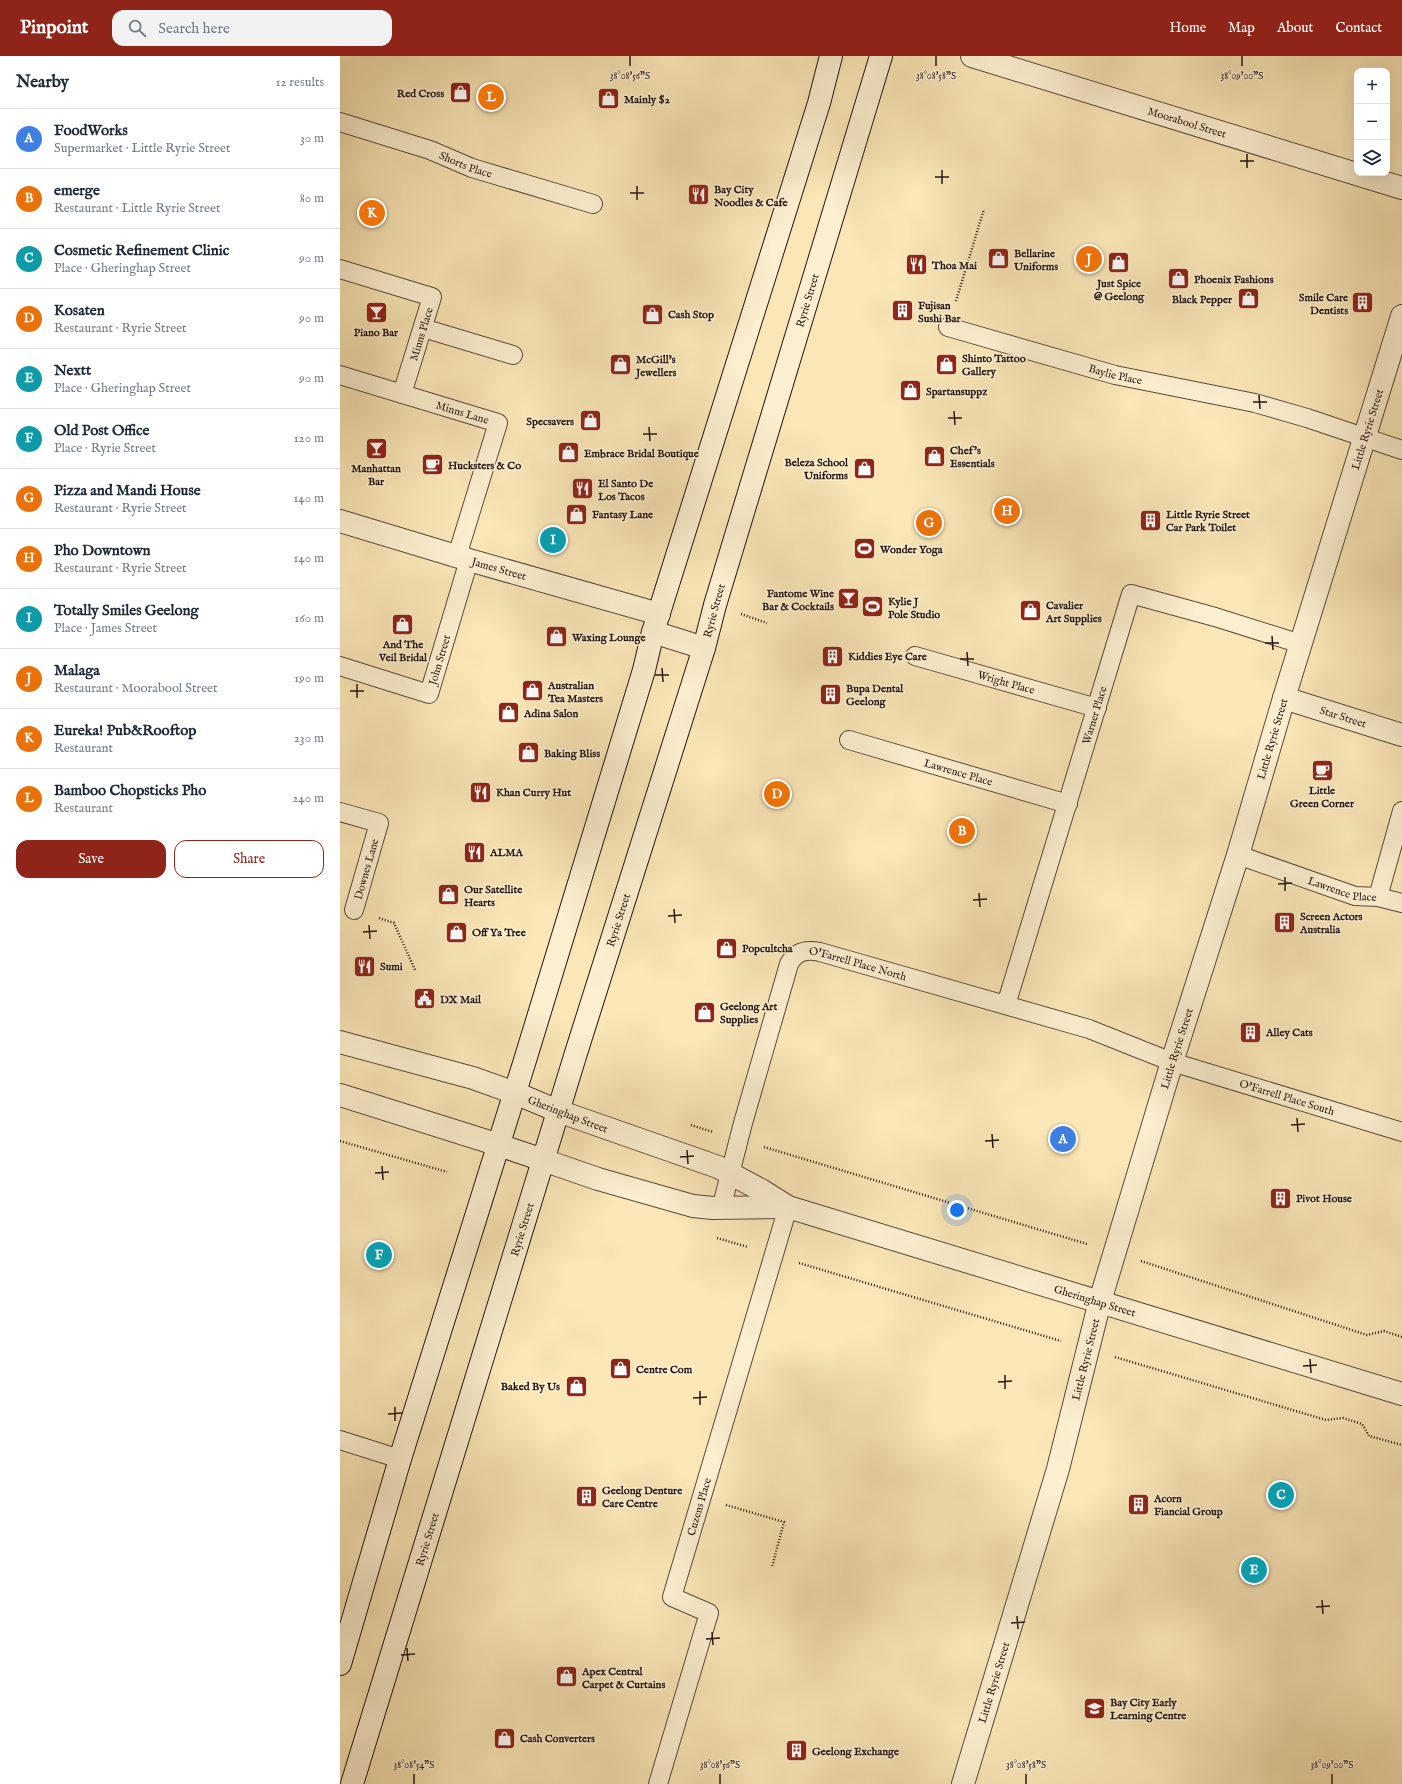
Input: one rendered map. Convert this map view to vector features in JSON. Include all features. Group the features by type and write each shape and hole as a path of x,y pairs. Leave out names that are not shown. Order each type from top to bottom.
{"street":[{"path":"340,1664 400,1459 515,1093 644,670 656,623 820,103 831,56"},
{"name":"Ryrie Street","path":"352,1784 558,1111 704,648 715,605 881,56"},
{"name":"Moorabool Street","path":"972,56 1402,188"},
{"name":"Little Ryrie Street","path":"963,1784 1058,1469 1087,1348 1100,1301 1172,1062 1238,855 1284,698 1402,316"},
{"name":"James Street","path":"340,520 463,558 656,623 704,648"},
{"name":"Star Street","path":"1284,698 1402,735"},
{"name":"Gheringhap Street","path":"340,1042 473,1078 515,1093 558,1111 703,1162 730,1173 788,1207 1402,1394"},
{"name":"Gheringhap Street","path":"340,1096 498,1144 584,1175 693,1206 721,1208 788,1207"}],"lane":[{"name":"Shorts Place","path":"340,122 430,150 472,168 593,204"},
{"name":"Minns Place","path":"340,269 432,298 402,394"},
{"name":"Baylie Place","path":"948,326 1114,375 1255,404 1307,418 1402,450"},
{"path":"423,328 513,355"},
{"name":"Minns Lane","path":"340,375 498,423 463,558"},
{"name":"John Street","path":"340,666 429,694 463,558"},
{"name":"Warner Place","path":"1006,1005 1131,594 1215,617 1301,644"},
{"name":"Wright Place","path":"915,656 1097,708"},
{"name":"Lawrence Place","path":"849,740 1068,804"},
{"path":"1378,897 1402,811"},
{"name":"Downes Lane","path":"340,812 379,823 354,910"},
{"name":"Lawrence Place","path":"1238,855 1356,896 1378,897 1402,903"},
{"name":"O'Farrell Place North","path":"721,1208 789,964 793,956 798,952 808,950 820,952 1089,1029 1172,1062"},
{"name":"O'Farrell Place South","path":"1172,1062 1402,1132"},
{"name":"Cuzens Place","path":"658,1784 709,1613 672,1597 788,1207"},
{"path":"340,1440 400,1459"}],"path":[{"path":"948,326 984,209"},
{"name":"Downes Lane","path":"354,910 394,923 415,970"},
{"path":"686,1123 1115,1252 1368,1335 1384,1331 1402,1337"},
{"path":"340,1141 447,1172"},
{"path":"713,1237 1326,1420 1343,1418 1362,1424 1369,1436 1402,1445"},
{"path":"756,1514 784,1522 772,1567"}],"place":[{"name":"Red Cross","path":"460,93"},
{"name":"Bamboo Chopsticks Pho","path":"491,97"},
{"name":"Mainly $2","path":"609,99"},
{"name":"Bay City Noodles & Cafe","path":"699,195"},
{"name":"Eureka! Pub&Rooftop","path":"372,213"},
{"name":"Bellarine Uniforms","path":"999,259"},
{"name":"Malaga","path":"1089,259"},
{"name":"Just Spice @ Geelong","path":"1119,263"},
{"name":"Thoa Mai","path":"916,265"},
{"name":"Phoenix Fashions","path":"1178,279"},
{"name":"Black Pepper","path":"1248,299"},
{"name":"Smile Care Dentists","path":"1363,303"},
{"name":"Fujisan Sushi Bar","path":"902,311"},
{"name":"Piano Bar","path":"376,312"},
{"name":"Cash Stop","path":"652,314"},
{"name":"Shinto Tattoo Gallery","path":"947,364"},
{"name":"McGill's Jewellers","path":"620,365"},
{"name":"Spartansuppz","path":"910,391"},
{"name":"Specsavers","path":"590,421"},
{"name":"Manhattan Bar","path":"376,448"},
{"name":"Embrace Bridal Boutique","path":"569,453"},
{"name":"Chef's Essentials","path":"935,456"},
{"name":"Hucksters & Co","path":"432,465"},
{"name":"Beleza School Uniforms","path":"864,468"},
{"name":"El Santo De Los Tacos","path":"583,489"},
{"name":"Pho Downtown","path":"1007,511"},
{"name":"Fantasy Lane","path":"576,514"},
{"name":"Little Ryrie Street Car Park Toilet","path":"1151,520"},
{"name":"Pizza and Mandi House","path":"929,523"},
{"name":"Totally Smiles Geelong","path":"553,540"},
{"name":"Wonder Yoga","path":"864,549"},
{"name":"Fantome Wine Bar & Cocktails","path":"849,599"},
{"name":"Kylie J Pole Studio","path":"873,607"},
{"name":"Cavalier Art Supplies","path":"1031,611"},
{"name":"And The Veil Bridal","path":"403,624"},
{"name":"Waxing Lounge","path":"557,637"},
{"name":"Kiddies Eye Care","path":"832,656"},
{"name":"Australian Tea Masters","path":"532,691"},
{"name":"Bupa Dental Geelong","path":"830,694"},
{"name":"Adina Salon","path":"508,713"},
{"name":"Baking Bliss","path":"529,753"},
{"name":"Little Green Corner","path":"1322,770"},
{"name":"Khan Curry Hut","path":"480,792"},
{"name":"Kosaten","path":"777,794"},
{"name":"emerge","path":"962,831"},
{"name":"ALMA","path":"475,852"},
{"name":"Our Satellite Hearts","path":"448,895"},
{"name":"Screen Actors Australia","path":"1285,922"},
{"name":"Off Ya Tree","path":"456,932"},
{"name":"Popcultcha","path":"726,948"},
{"name":"Sumi","path":"364,966"},
{"name":"DX Mail","path":"425,999"},
{"name":"Geelong Art Supplies","path":"704,1012"},
{"name":"Alley Cats","path":"1250,1032"},
{"name":"FoodWorks","path":"1063,1139"},
{"name":"Pivot House","path":"1281,1198"},
{"name":"Old Post Office","path":"379,1255"},
{"name":"Centre Com","path":"620,1369"},
{"name":"Baked By Us","path":"576,1386"},
{"name":"Cosmetic Refinement Clinic","path":"1281,1495"},
{"name":"Geelong Denture Care Centre","path":"587,1496"},
{"name":"Acorn Fiancial Group","path":"1138,1504"},
{"name":"Nextt","path":"1254,1570"},
{"name":"Apex Central Carpet & Curtains","path":"567,1677"},
{"name":"Bay City Early Learning Centre","path":"1094,1708"},
{"name":"Cash Converters","path":"504,1738"},
{"name":"Geelong Exchange","path":"796,1751"}]}
